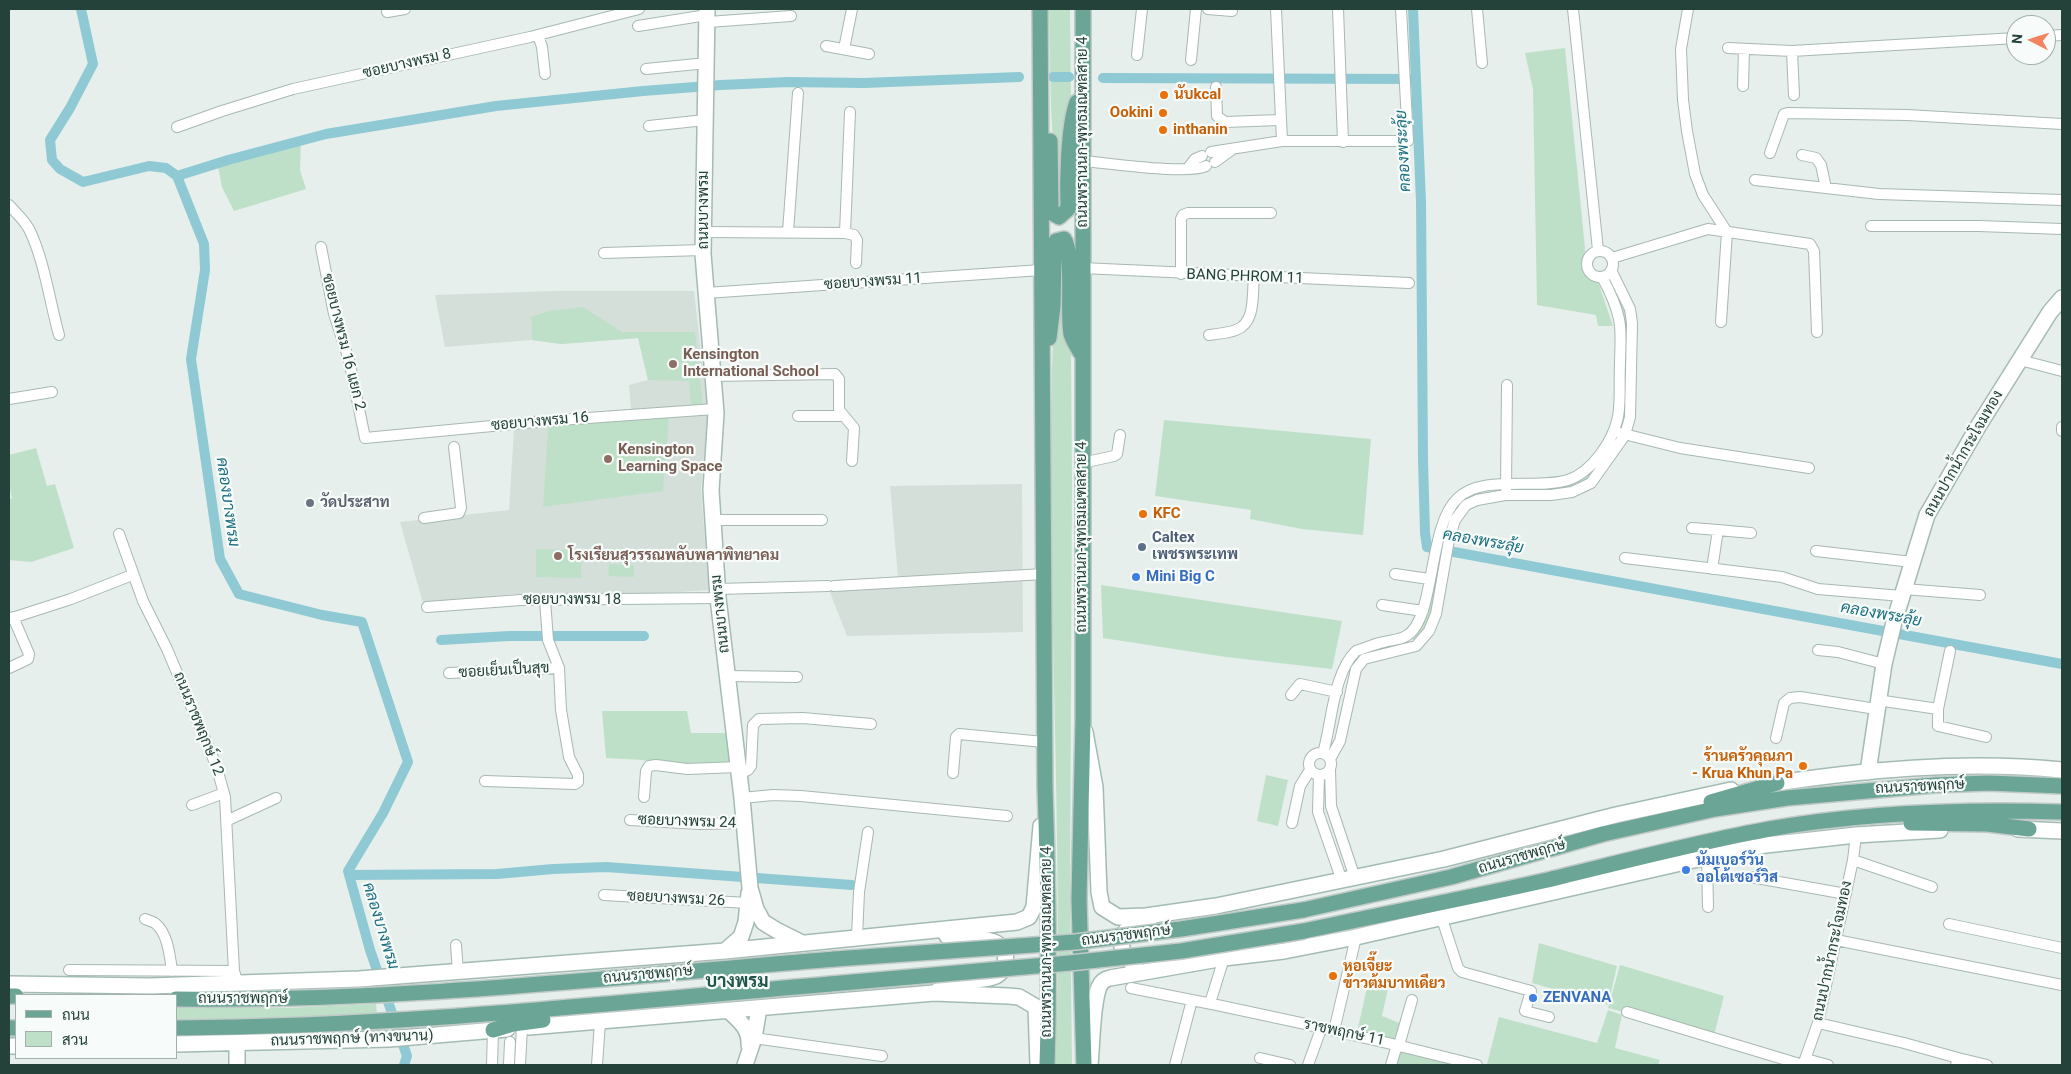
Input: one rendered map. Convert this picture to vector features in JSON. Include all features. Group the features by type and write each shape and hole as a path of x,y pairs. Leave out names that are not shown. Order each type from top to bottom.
{"main road":[{"name":"ถนนพรานนก-พุทธมณฑลสาย 4","path":"1040,9 1044,787 1049,893 1048,1065"},
{"name":"ถนนพรานนก-พุทธมณฑลสาย 4","path":"1083,9 1083,721 1079,899 1084,1065"},
{"name":"ถนนบางพรม","path":"707,15 703,250 715,409 711,490 718,594 742,798 749,886 756,909 763,922 804,944"},
{"path":"1041,98 1050,128 1052,213 1059,217 1068,209 1073,113 1083,86"},
{"path":"1042,358 1050,336 1052,320 1054,247 1056,241 1060,239 1067,242 1071,334 1082,354"},
{"name":"ถนนปากน้ำกระโจมทอง","path":"1868,772 1876,704 1887,649 1922,528 1931,508 1975,432 2050,312 2060,306"},
{"name":"ถนนราชพฤกษ์","path":"1083,721 1093,768 1099,892 1102,907 1118,917 1216,906 1349,880 1444,859 1673,802 1777,783 1868,772 1971,766 2029,767 2062,770"},
{"path":"1648,823 1777,783"},
{"name":"ถนนราชพฤกษ์","path":"178,999 416,994 835,959 1075,942 1181,929 1304,910 1451,878 1560,846 1648,823 1715,809 1860,790 1988,784 2062,786"},
{"name":"ถนนราชพฤกษ์","path":"458,972 804,944 857,937 1017,922 1029,917 1032,912 1044,787"},
{"name":"ถนนราชพฤกษ์","path":"178,1028 340,1024 422,1019 1144,955 1304,930 1534,883 1666,850 1770,829 1855,818 1940,812 2002,810 2062,812"},
{"path":"1855,818 1892,823 1971,823 2062,831"},
{"path":"1216,906 1134,924 1124,934 1122,949 1130,961 1144,966 1284,951 1442,919 1706,857 1766,845 1856,834 1934,830 2029,829"},
{"name":"ถนนบางพรม","path":"725,951 741,937 749,886"},
{"path":"932,931 948,937 992,941 1002,948 1005,960 1001,972 996,976 951,983 934,993"},
{"path":"1090,1065 1096,998 1099,986 1104,980 1221,958"},
{"path":"9,984 150,986 236,978 359,979 458,972"},
{"path":"525,1027 934,993 1008,996 1019,997 1036,1008 1038,1065"},
{"path":"493,1030 513,1024 599,1012 614,1003"},
{"path":"745,1065 752,1044 759,1008"},
{"path":"729,1011 743,1024 752,1044"},
{"name":"ถนนราชพฤกษ์ (ทางขนาน)","path":"178,1044 389,1039 525,1027"},
{"path":"237,1043 237,1065"}],"street":[{"path":"387,12 405,9"},
{"name":"ซอยบางพรม 8","path":"177,127 222,110 293,89 538,35 639,9"},
{"path":"844,49 852,9"},
{"path":"1137,55 1142,9"},
{"path":"1191,60 1196,9"},
{"path":"1208,9 1232,11"},
{"path":"1276,9 1282,141"},
{"path":"1338,9 1343,142"},
{"path":"1188,168 1195,159 1206,154 1282,141 1408,142 1401,9"},
{"path":"1477,9 1482,63"},
{"path":"1573,9 1598,250"},
{"path":"1688,9 1681,49 1683,100 1687,132 1694,167 1703,195 1727,232 1721,322"},
{"path":"638,26 707,15 791,16"},
{"path":"538,35 542,46 545,74"},
{"path":"1728,48 1792,51 2006,39"},
{"path":"826,46 869,54"},
{"path":"1743,86 1744,49"},
{"path":"1792,51 1794,95"},
{"path":"646,69 707,63"},
{"path":"1216,87 1217,116 1224,122 1280,120"},
{"path":"788,232 798,93"},
{"path":"845,233 850,112"},
{"path":"1770,153 1784,114 1788,113 1907,115 2062,124"},
{"path":"649,126 705,120"},
{"path":"1083,161 1199,170 1233,149"},
{"path":"1802,155 1816,158 1821,165 1826,188"},
{"path":"1755,180 1879,194 2062,200"},
{"path":"9,205 30,230 44,274 59,335"},
{"path":"1181,274 1181,220 1183,215 1188,213 1270,213"},
{"path":"1871,226 1979,226 2062,230"},
{"path":"1612,258 1708,229 1810,244 1814,251 1817,332"},
{"path":"703,232 845,233 854,235 857,240 856,263"},
{"name":"ซอยบางพรม 16 แยก 2","path":"321,247 334,314 349,360 365,438"},
{"path":"604,253 703,250"},
{"path":"1598,250 1607,252 1612,258 1613,265 1611,270 1602,277 1592,275 1587,266 1589,256 1598,250"},
{"name":"BANG PHROM 11","path":"1082,268 1409,283"},
{"name":"ซอยบางพรม 11","path":"706,293 1041,270"},
{"path":"1349,880 1331,806 1328,761 1340,741 1356,669 1364,659 1416,646 1429,631 1436,614 1449,541 1455,520 1466,505 1477,500 1505,495 1551,495 1575,491 1591,482 1625,435 1630,417 1632,323 1630,308 1611,270"},
{"path":"1209,335 1236,330 1248,321 1254,277"},
{"path":"1292,823 1300,786 1314,773 1325,774 1337,692 1344,666 1356,651 1406,637 1413,630 1423,611 1437,540 1448,509 1459,496 1480,487 1506,484 1548,484 1568,480 1582,473 1599,456 1614,431 1618,415 1620,320 1602,277"},
{"path":"2020,360 2062,371"},
{"path":"712,376 835,374 839,380 839,410 842,416 854,428 852,461"},
{"path":"1505,495 1507,386"},
{"path":"9,399 52,392"},
{"name":"ซอยบางพรม 16","path":"365,438 554,420 715,409"},
{"path":"798,416 842,416"},
{"path":"2062,427 2062,432"},
{"path":"424,518 459,513 461,508 452,431"},
{"path":"1614,431 1680,448 1809,468"},
{"path":"1082,463 1117,454 1120,435"},
{"path":"713,520 822,520"},
{"path":"1692,528 1751,533"},
{"path":"1712,569 1718,530"},
{"name":"ถนนราชพฤกษ์ 12","path":"119,534 132,575 167,650 216,765 224,793 236,978"},
{"path":"1437,540 1449,541"},
{"path":"1816,551 1912,562"},
{"path":"1434,557 1446,560"},
{"path":"1625,558 1787,578 1818,589 1980,595"},
{"name":"ซอยบางพรม 18","path":"427,607 545,600 718,594 1044,574"},
{"path":"1395,574 1429,579"},
{"path":"9,668 28,659 29,654 11,618 71,599 132,575"},
{"path":"485,781 575,784 578,782 578,775 569,757 561,710 559,668 548,637 545,600"},
{"path":"1382,605 1423,611"},
{"path":"1818,650 1838,652 1884,664"},
{"path":"1950,651 1938,709 1938,726 1986,737"},
{"name":"ซอยเย็นเป็นสุข","path":"449,674 509,669 559,668"},
{"path":"728,676 797,677"},
{"path":"1341,678 1354,680"},
{"path":"1291,695 1300,684 1337,692"},
{"path":"1776,738 1784,703 1790,698 1800,697 1938,709"},
{"path":"644,797 646,771 650,766 748,770 751,766 753,725 759,719 803,718 871,724"},
{"path":"953,773 956,737 959,734 1044,742"},
{"path":"1328,761 1314,754 1308,764 1314,773 1318,812 1349,880"},
{"path":"192,805 224,793"},
{"path":"742,798 773,795 801,796 1007,816"},
{"path":"226,821 276,798"},
{"name":"ซอยบางพรม 24","path":"630,820 700,824 744,823"},
{"path":"857,937 859,892 868,832"},
{"name":"ถนนปากน้ำกระโจมทอง","path":"1804,1063 1818,1023 1853,860 1856,834"},
{"path":"1706,857 1708,907"},
{"path":"1853,860 1932,887"},
{"path":"1751,877 1846,894"},
{"name":"ซอยบางพรม 26","path":"604,895 749,886"},
{"path":"145,919 156,924 163,934 172,972"},
{"path":"1442,919 1458,968 1462,972 1530,991 1526,1011 1549,1017"},
{"path":"1949,924 2062,948"},
{"path":"1334,1031 1356,937"},
{"path":"1836,940 2062,985"},
{"path":"456,945 458,972"},
{"path":"1210,1003 1221,958"},
{"path":"69,970 172,972 236,978"},
{"name":"ราชพฤกษ์ 11","path":"1132,988 1210,1003 1398,1045 1477,1065"},
{"path":"1175,1065 1192,1000"},
{"path":"1391,1065 1412,1000"},
{"path":"1627,1012 1804,1063 1828,1065"},
{"path":"597,1065 600,1022"},
{"path":"1818,1023 1904,1043 1957,1062 1987,1065"},
{"path":"520,1065 525,1027"},
{"path":"1308,1065 1321,1029"},
{"path":"492,1065 493,1030"},
{"path":"509,1065 510,1042"},
{"path":"752,1044 882,1056"},
{"path":"1260,1058 1290,1065"}],"shaded area":[{"name":"Kensington International School","path":"554,291 694,291 707,405 631,410 629,385 648,380 638,338 561,344 532,340 445,347 435,295"},
{"name":"โรงเรียนสุวรรณพลับพลาพิทยาคม","path":"705,415 708,419 701,490 709,590 662,593 515,594 423,603 400,522 509,510 514,429"},
{"path":"1022,484 1023,632 847,636 829,590 898,577 890,486"}],"green space":[{"path":"1049,9 1070,9 1071,104 1064,209 1058,210 1051,108"},
{"path":"1565,48 1585,248 1585,270 1587,278 1598,282 1613,326 1598,326 1596,315 1537,305 1533,89 1525,53"},
{"path":"301,141 300,170 306,189 234,211 222,187 218,166"},
{"path":"1062,248 1071,349 1070,894 1072,1065 1056,1065 1058,890 1051,454 1053,352"},
{"path":"1611,278 1626,311 1629,326 1625,423 1620,422 1624,335 1606,280"},
{"path":"583,307 622,332 695,332 703,405 691,406 689,381 648,380 638,338 561,344 532,340 531,317 549,311"},
{"name":"Kensington Learning Space","path":"669,416 663,491 543,507 548,426"},
{"path":"1164,420 1371,439 1363,535 1302,529 1250,519 1251,510 1155,496"},
{"path":"1613,439 1617,442 1595,474 1577,487 1555,492 1511,492 1511,487 1564,484"},
{"path":"36,448 47,486 55,484 74,548 31,562 9,560 9,500 12,498 9,484 9,455"},
{"path":"608,548 633,549 633,561 608,560"},
{"path":"536,549 582,550 581,578 536,577"},
{"path":"1436,563 1441,564 1436,595 1426,624 1413,640 1410,637"},
{"path":"609,564 634,565 634,577 608,576"},
{"path":"1101,585 1342,621 1332,669 1226,657 1103,638"},
{"path":"602,711 687,711 691,733 729,733 731,764 683,767 642,760 606,758"},
{"path":"1266,775 1288,780 1278,826 1257,821"},
{"path":"1539,943 1617,966 1608,1005 1532,983"},
{"path":"1620,965 1724,996 1714,1035 1608,1008"},
{"path":"1369,979 1389,984 1382,1016 1402,1024 1396,1040 1357,1032"},
{"path":"376,1004 377,1014 178,1020 178,1008 285,1008"},
{"path":"1608,1010 1622,1015 1615,1048 1660,1060 1658,1065 1487,1064 1499,1017 1597,1043"},
{"path":"1398,1049 1463,1065 1395,1065"}],"waterway":[{"name":"คลองบางพรม","path":"81,9 93,64 70,108 50,140 52,160 60,169 83,182 149,166 166,168 177,176 204,244 205,270 191,359 220,559 239,594 322,615 362,622 408,762 383,813 348,871 370,950 407,1056 404,1065"},
{"name":"คลองพระลุ้ย","path":"1413,9 1421,202 1423,460 1427,547 2062,664"},
{"path":"177,176 228,160 326,134 496,106 721,85 788,82 864,83 1019,77"},
{"path":"1053,77 1069,77"},
{"path":"1103,78 1412,79"},
{"path":"441,640 509,636 644,636"},
{"path":"349,875 497,874 606,867 852,885"}],"place":[{"name":"นับkcal","path":"1164,95"},
{"name":"Ookini","path":"1163,113"},
{"name":"inthanin","path":"1163,130"},
{"name":"Kensington International School","path":"673,364"},
{"name":"Kensington Learning Space","path":"608,459"},
{"name":"วัดประสาท","path":"310,503"},
{"name":"KFC","path":"1143,514"},
{"name":"Caltex เพชรพระเทพ","path":"1142,547"},
{"name":"โรงเรียนสุวรรณพลับพลาพิทยาคม","path":"558,556"},
{"name":"Mini Big C","path":"1136,577"},
{"name":"ร้านครัวคุณภา - Krua Khun Pa","path":"1803,766"},
{"name":"นัมเบอร์วัน ออโต้เซอร์วิส","path":"1686,870"},
{"name":"หอเจี๊ยะ ข้าวต้มบาทเดียว","path":"1333,976"},
{"name":"ZENVANA","path":"1533,998"}],"district":[{"name":"บางพรม","path":"737,982"}]}
